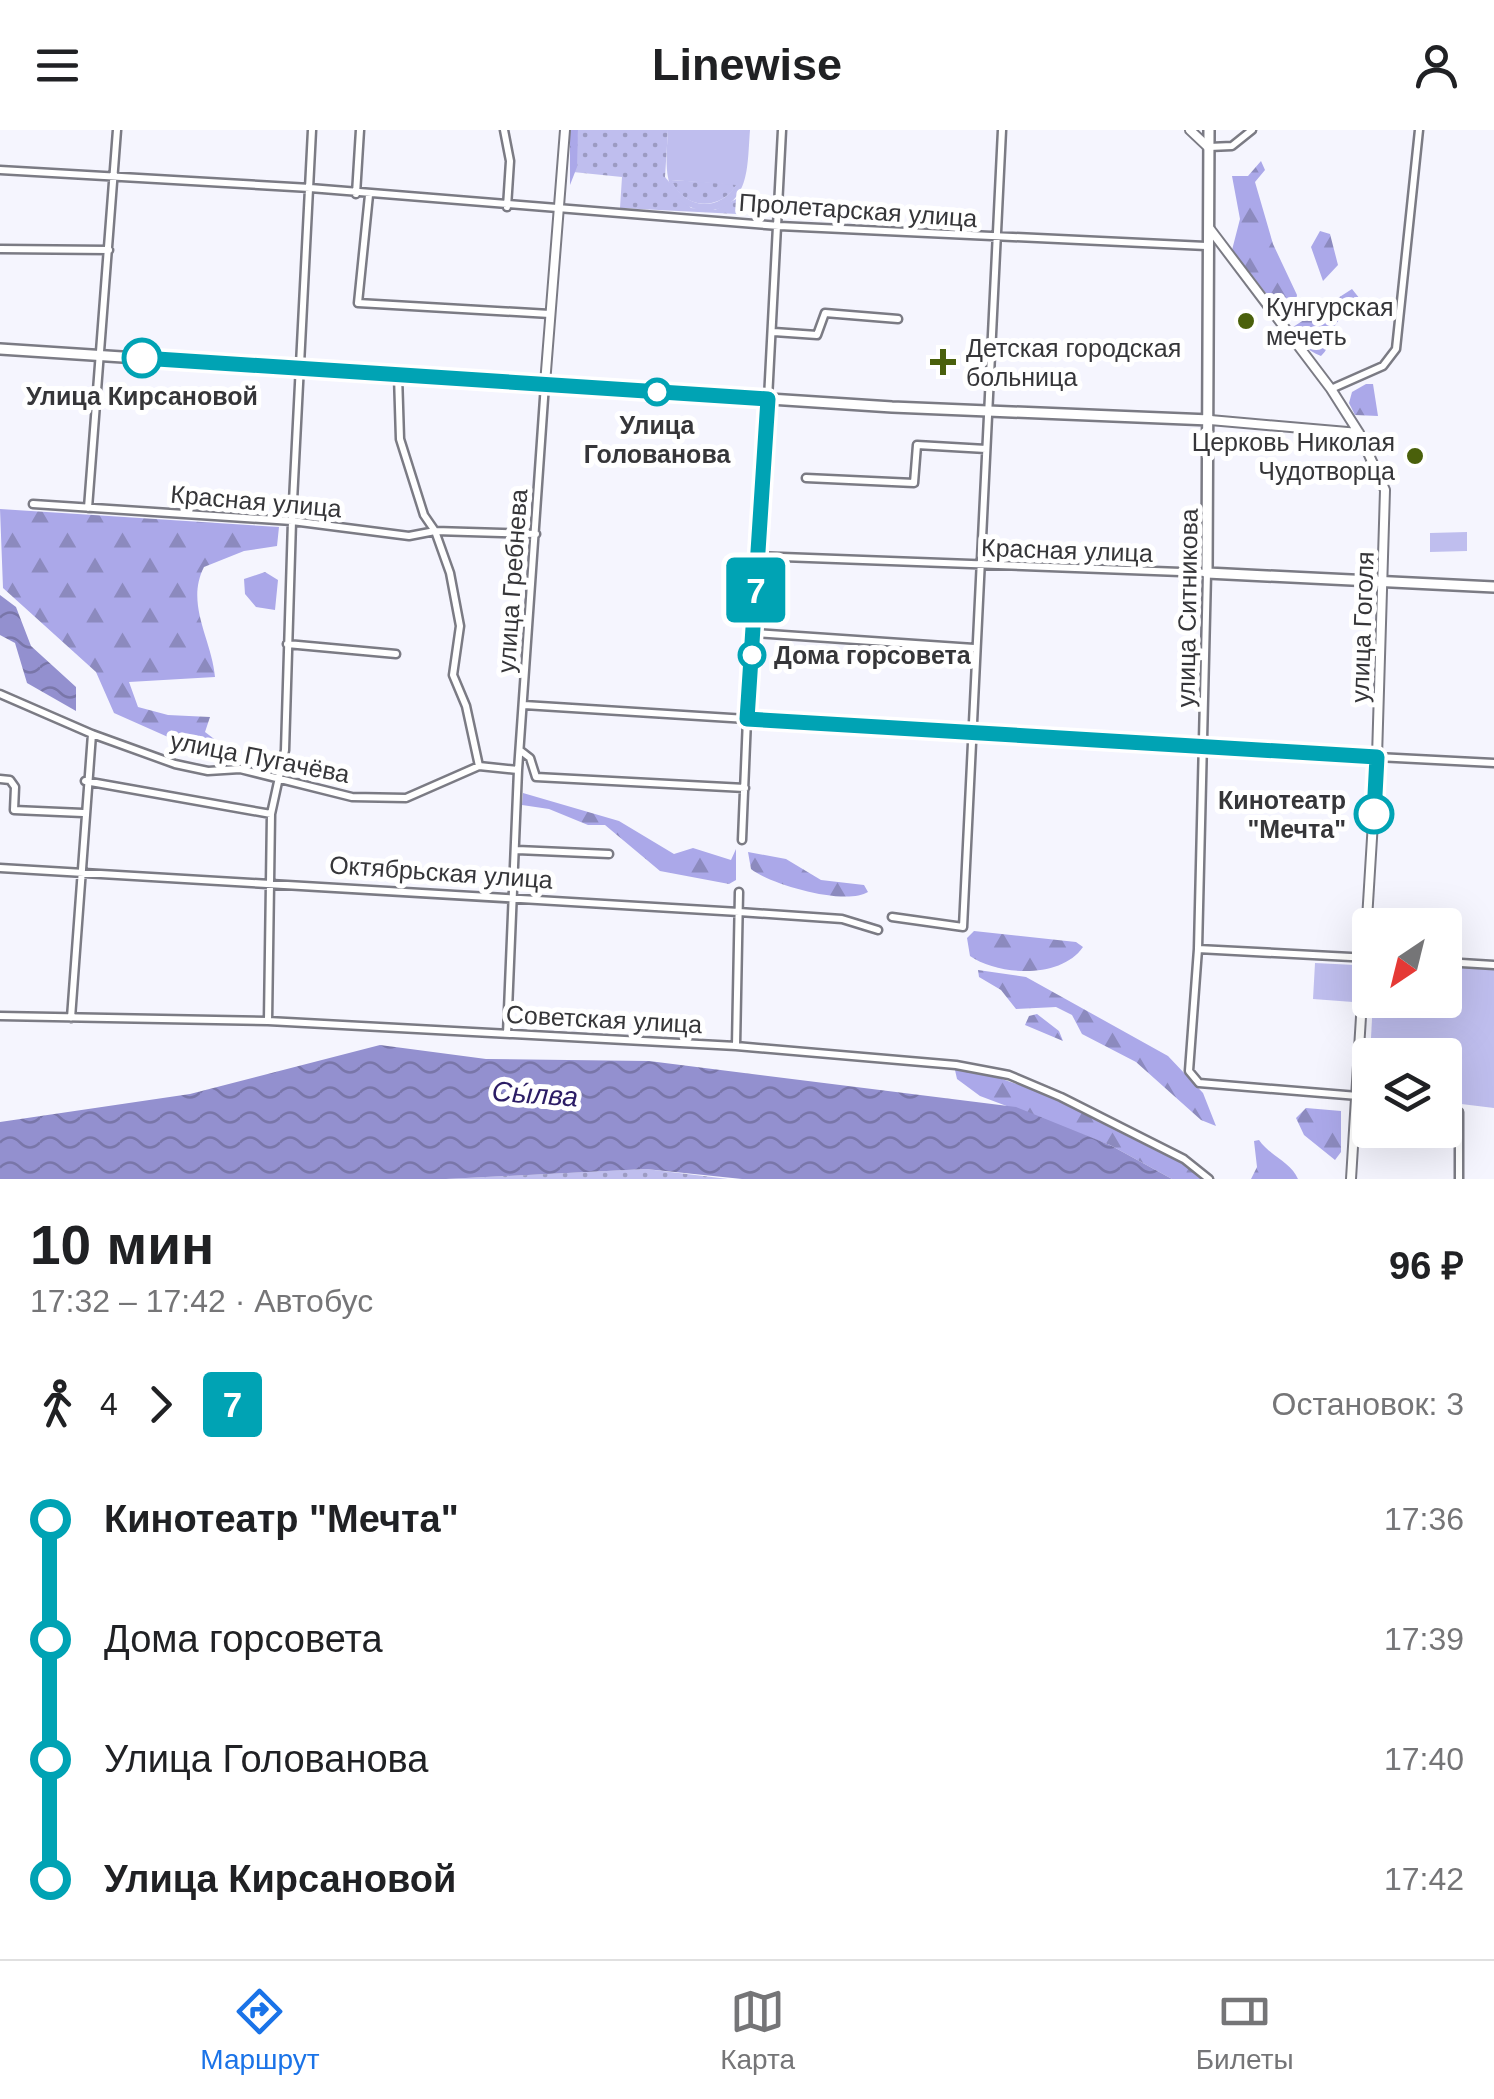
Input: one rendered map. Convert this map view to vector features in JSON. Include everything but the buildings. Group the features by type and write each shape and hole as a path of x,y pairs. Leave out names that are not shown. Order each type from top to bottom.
{"main road":[{"name":"улица Ситникова","path":"1207,574 1208,130"},
{"path":"0,349 988,413 1210,420"},
{"name":"Красная улица","path":"1207,574 1494,587"}],"street":[{"path":"88,508 96,355 109,250 117,130"},
{"path":"268,1022 271,814 286,750 292,521 312,130"},
{"path":"356,194 360,130"},
{"path":"504,130 510,161 507,207"},
{"name":"улица Гребнева","path":"507,1034 518,770 564,130"},
{"path":"742,840 774,332 782,130"},
{"path":"892,917 963,927 977,568 1002,130"},
{"path":"1190,130 1208,147 1232,146 1252,130"},
{"path":"1331,390 1384,366 1396,349 1419,130"},
{"name":"Пролетарская улица","path":"0,170 310,188 507,207 560,207 779,226 1206,246"},
{"path":"368,195 358,302 550,314"},
{"name":"улица Гоголя","path":"1207,226 1331,390 1359,433 1385,490 1370,908"},
{"path":"0,249 109,250"},
{"path":"774,332 816,335 825,313 898,318"},
{"path":"398,375 400,439 424,515 436,531 450,573 460,626 454,675 466,706 479,766"},
{"path":"1210,420 1359,433"},
{"path":"806,478 914,483 917,445 986,448"},
{"name":"Красная улица","path":"33,504 292,521 409,536 436,531 536,534"},
{"name":"Красная улица","path":"758,556 977,568 1207,574"},
{"name":"улица Ситникова","path":"1207,574 1198,949 1189,1071 1199,1083 1352,1096"},
{"path":"754,633 974,648"},
{"path":"287,644 396,654"},
{"name":"улица Пугачёва","path":"0,694 175,764 208,771 240,769 352,796 406,798 479,766 518,770"},
{"path":"524,705 1494,763"},
{"path":"72,1018 92,734"},
{"path":"521,751 530,758 536,776 745,788"},
{"path":"0,780 10,780 15,787 14,810 84,814"},
{"path":"86,780 271,814"},
{"path":"516,850 609,854"},
{"name":"Октябрьская улица","path":"0,868 739,912 842,920 878,930"},
{"path":"736,1046 739,892"},
{"path":"1198,949 1352,957"},
{"path":"1462,963 1494,965"},
{"name":"Советская улица","path":"0,1016 268,1022 507,1034 736,1046 956,1065 1009,1075 1184,1159 1209,1179"},
{"name":"улица Гоголя","path":"1351,1179 1354,1148"},
{"path":"1460,1148 1460,1179"}],"shaded area":[{"path":"578,130 668,130 665,177 691,208 715,210 738,198 737,214 620,208 622,177 573,172"},
{"path":"668,130 750,130 744,183 731,203 704,211 680,200 669,181","holes":["672,180 736,185 721,200 703,204 686,198"]},
{"path":"671,180 737,184 721,199 702,204 684,197"},
{"path":"1467,532 1467,551 1430,552 1430,533"},
{"path":"1315,963 1352,965 1352,1002 1313,999"},
{"path":"1462,965 1494,967 1494,1108 1462,1104 1462,1038 1371,1038 1372,1018 1462,1018"},
{"path":"646,1169 728,1179 446,1179"}],"green space":[{"path":"570,130 578,130 577,167 570,185"},
{"path":"1261,161 1265,170 1255,182 1273,244 1297,295 1294,312 1279,310 1232,250 1240,219 1232,176 1248,176"},
{"path":"1320,231 1330,234 1338,265 1323,281 1311,247"},
{"path":"1352,289 1360,299 1336,324 1321,356 1307,348 1293,327"},
{"path":"1373,384 1378,416 1355,415 1349,403 1352,392"},
{"path":"0,509 279,527 277,546 244,551 204,567 198,608 215,677 129,682 138,707 168,715 210,717 205,732 230,751 225,757 195,749 114,713 96,672 3,588"},
{"path":"265,572 278,580 275,610 256,607 245,594 244,579"},
{"path":"523,793 619,821 674,854 693,848 731,860 736,849 736,880 729,884 660,871 605,825 588,825 549,809 522,805"},
{"path":"748,852 786,859 821,880 864,885 868,892 843,897 791,887 751,869"},
{"path":"974,931 1076,942 1083,947 1060,965 1045,969 997,968 970,956 967,938"},
{"path":"978,970 1026,977 1168,1056 1203,1093 1216,1126 1201,1120 1136,1062 1082,1034 1072,1015 1056,1007 1016,1009 1001,990 979,977"},
{"path":"1037,1014 1059,1031 1063,1041 1025,1025 1029,1016"},
{"path":"964,1068 1090,1113 1155,1145 1206,1179 1172,1179 1110,1145 980,1096 957,1079 955,1070"},
{"path":"1306,1108 1341,1111 1341,1152 1335,1160 1304,1135 1296,1118"},
{"path":"1259,1140 1298,1179 1251,1179 1257,1167 1254,1141"}],"water":[{"path":"0,595 16,607 31,646 76,687 76,711 27,683 15,643 0,635"},
{"name":"Сы́лва","path":"380,1045 486,1059 649,1061 1016,1107 1110,1145 1172,1179 742,1179 646,1169 446,1179 0,1179 0,1122 190,1094"}],"bus line":[{"name":"7","path":"142,358 768,399 747,719 1377,757 1374,814"}],"place":[{"name":"Кунгурская мечеть","path":"1246,321"},
{"name":"Улица Кирсановой","path":"142,358"},
{"name":"Детская городская больница","path":"943,362"},
{"name":"Улица Голованова","path":"657,392"},
{"name":"Церковь Николая Чудотворца","path":"1415,456"},
{"name":"Дома горсовета","path":"752,655"},
{"name":"Кинотеатр \"Мечта\"","path":"1374,814"}]}
